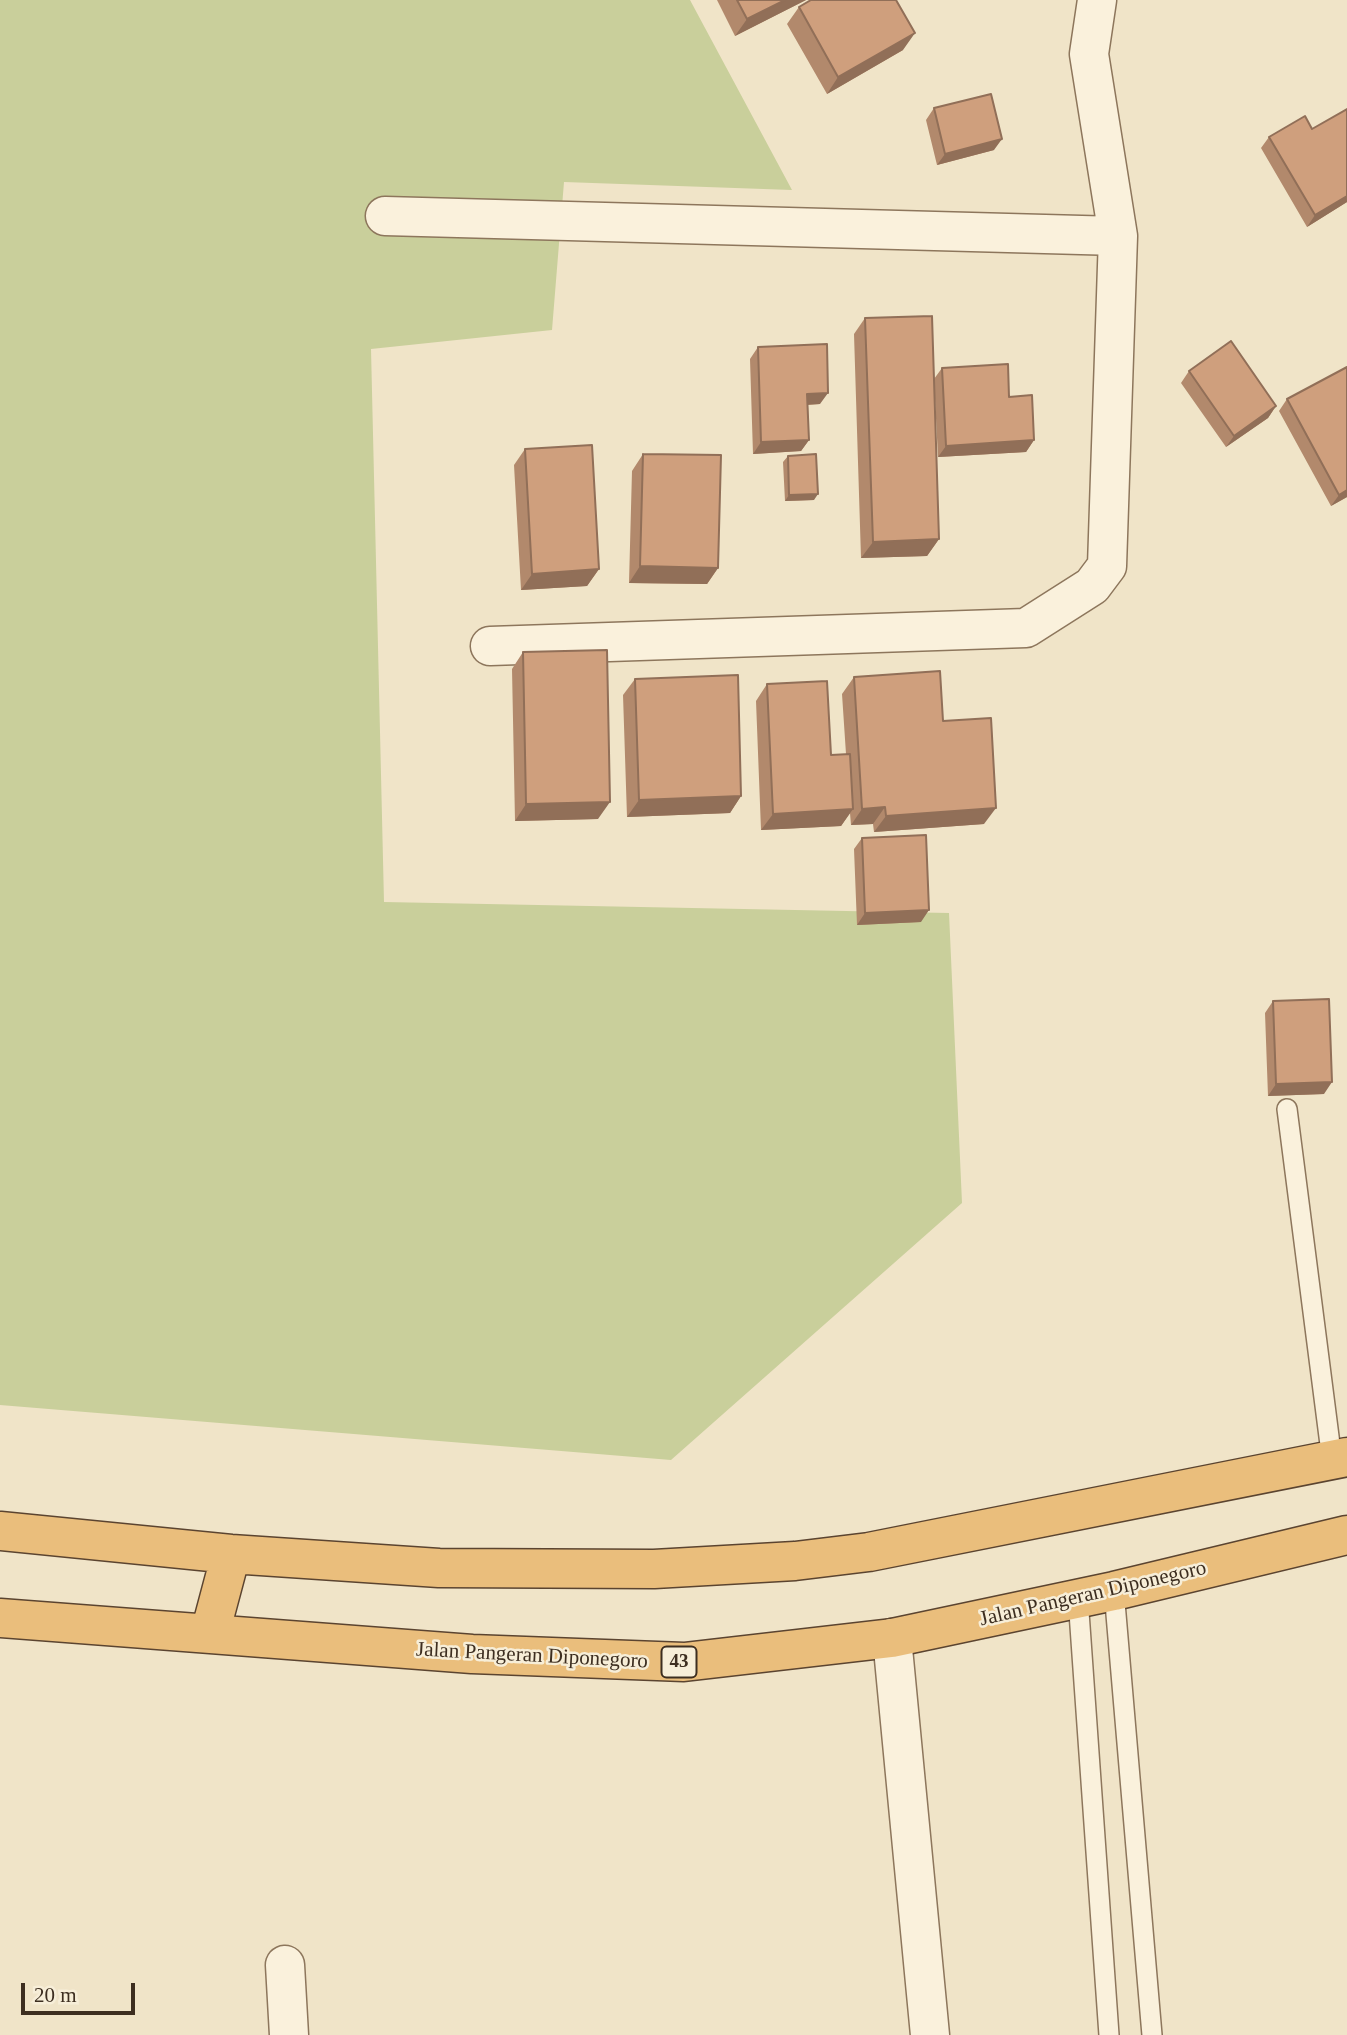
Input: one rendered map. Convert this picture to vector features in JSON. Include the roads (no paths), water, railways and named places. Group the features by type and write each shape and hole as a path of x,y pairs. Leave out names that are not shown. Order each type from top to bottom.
{"highway":[{"path":"0,1531 231,1554 439,1568 559,1570 795,1561 869,1552 1340,1458"},
{"name":"Jalan Pangeran Diponegoro","path":"0,1618 210,1633 259,1640 472,1654 684,1662 892,1638 1345,1541"},
{"path":"210,1633 231,1554"}],"street":[{"path":"490,646 1026,628 1092,586 1107,566 1118,236 1089,54 1097,0"},
{"path":"385,216 1118,236"},
{"path":"892,1638 930,2035"},
{"path":"285,1965 289,2035"}],"lane":[{"path":"1287,1109 1340,1458"},
{"path":"1096,1595 1109,2035"},
{"path":"1096,1595 1152,2035"}]}
